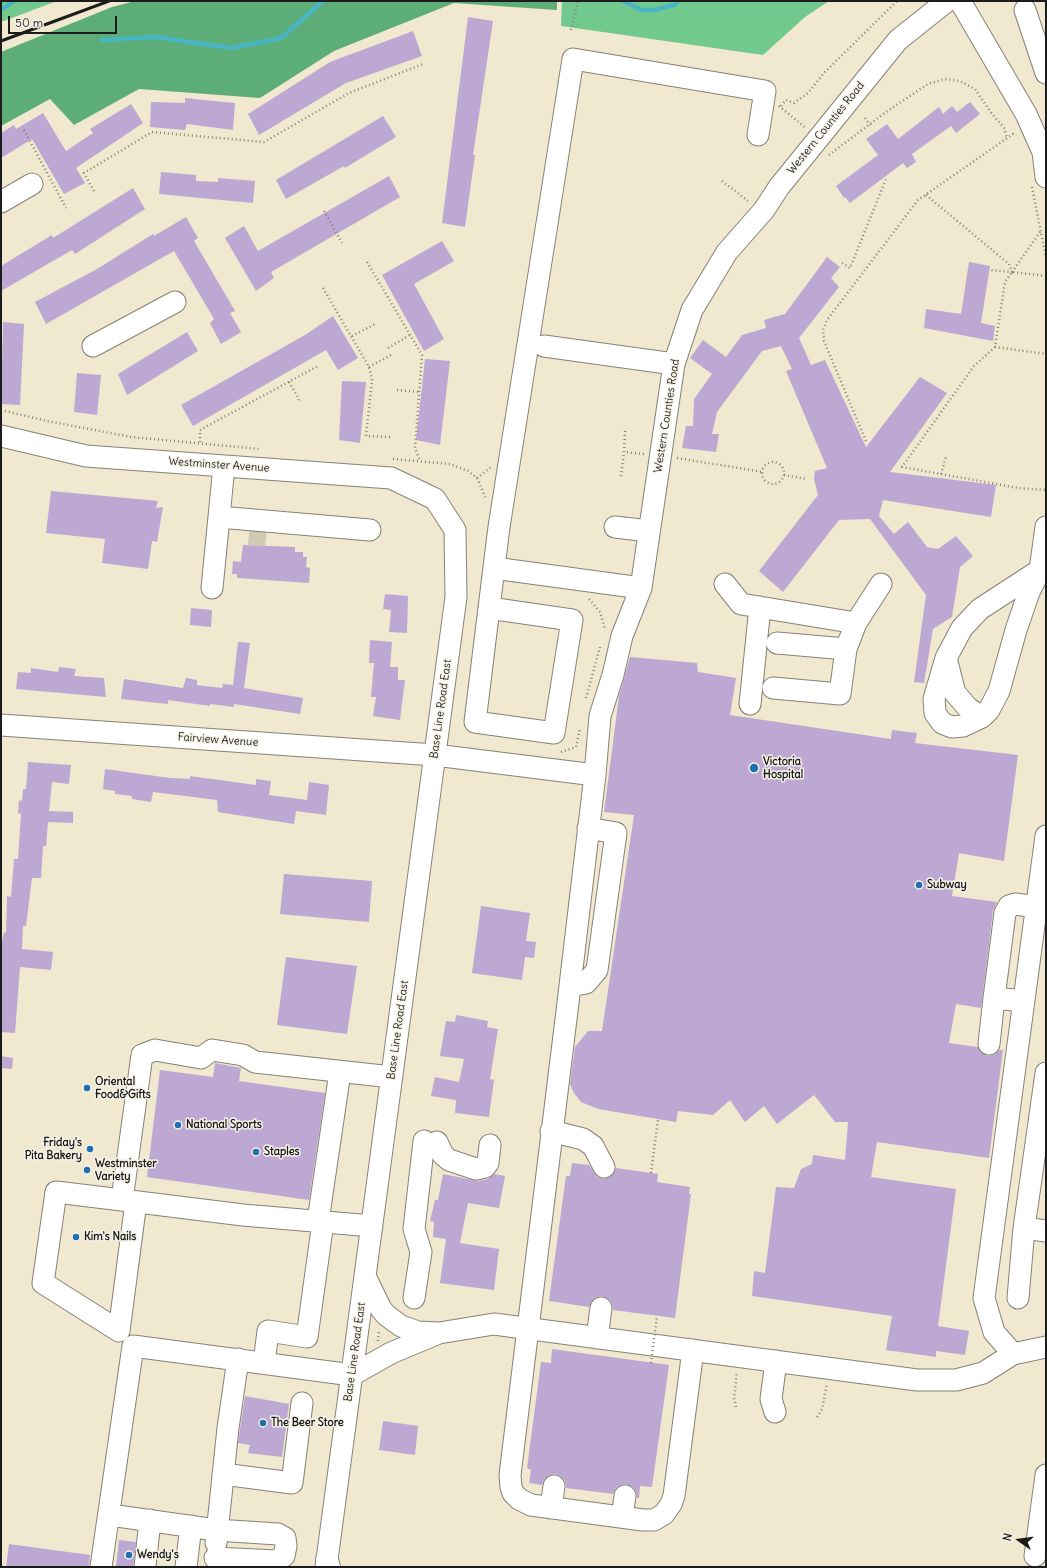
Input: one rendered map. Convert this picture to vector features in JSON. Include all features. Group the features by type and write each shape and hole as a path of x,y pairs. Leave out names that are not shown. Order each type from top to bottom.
{"street":[{"name":"Western Counties Road","path":"693,1350 671,1504 664,1514 654,1520 643,1520 551,1508 524,1503 513,1493 510,1482 551,1131 570,986 600,716 613,675 622,636 641,588 674,364 692,310 727,252 762,212 779,187 898,40 947,1"},
{"path":"960,1 1026,114 1043,152 1038,179"},
{"path":"1025,10 1046,73"},
{"path":"489,608 572,620 554,733 475,722 489,608 494,568 573,59 765,91 772,101 758,135"},
{"path":"1,202 32,184"},
{"path":"93,346 175,302"},
{"path":"544,346 674,364"},
{"name":"Westminster Avenue","path":"1,436 86,456 391,478 435,499"},
{"path":"212,588 224,466"},
{"name":"Base Line Road East","path":"327,1565 456,598 455,530 435,499"},
{"path":"219,517 259,528 370,530"},
{"path":"615,527 649,531"},
{"path":"1040,570 980,609 962,628 946,658 934,699 935,713 942,723 952,727 963,726 982,717 989,710 999,691 1016,630 1029,592 1040,570 1046,527"},
{"path":"494,568 641,588"},
{"path":"724,584 741,604 856,623"},
{"path":"773,688 840,694 846,649 856,623 881,584"},
{"path":"750,704 760,607"},
{"path":"777,643 846,649"},
{"path":"946,658 955,693 968,708 982,717"},
{"name":"Fairview Avenue","path":"1,725 435,755 594,775"},
{"path":"570,986 586,983 597,970 622,834 588,828"},
{"path":"1013,1354 994,1332 984,1298 1037,906 1043,881 1046,836"},
{"path":"989,1044 1005,913 1009,906 1015,904 1037,906"},
{"path":"994,998 1024,1000"},
{"path":"119,1331 142,1055 155,1050 201,1058 212,1050 243,1055 255,1062 392,1077"},
{"path":"264,1363 268,1331 307,1337 340,1072"},
{"path":"1018,1298 1024,1228 1046,1072"},
{"path":"551,1131 583,1139 593,1146 604,1167"},
{"path":"414,1298 421,1252 414,1229 430,1141 449,1160 476,1169 484,1167 488,1162 490,1145"},
{"path":"372,1226 235,1214 56,1192 43,1284 119,1331 133,1346 352,1375 391,1353 439,1334 494,1324 917,1380 956,1380 983,1373 1013,1354 1046,1347"},
{"path":"1024,1228 1046,1231"},
{"path":"365,1276 381,1309 386,1315 401,1326 418,1332 439,1334"},
{"path":"597,1338 601,1308"},
{"path":"101,1567 110,1515 133,1346"},
{"path":"110,1515 216,1530 278,1534 285,1538 286,1546 284,1556 276,1561 215,1562 216,1530 222,1474 238,1359"},
{"path":"222,1474 292,1483 302,1403"},
{"path":"1035,1556 1046,1475"},
{"path":"551,1508 554,1486"},
{"path":"622,1517 625,1496"},
{"path":"144,1567 150,1520"},
{"path":"186,1567 191,1526"}],"path":[{"path":"571,30 578,1"},
{"path":"772,101 786,100 794,102 808,93 824,72 897,1"},
{"path":"94,191 84,173 152,132 264,142 350,93 423,64"},
{"path":"824,160 886,112 928,84 945,79 960,82 975,89 992,114 1004,128 1007,138"},
{"path":"772,101 805,127 820,136"},
{"path":"865,118 870,125"},
{"path":"24,130 31,143"},
{"path":"866,441 824,341 824,330 827,320 918,200 1013,134 1019,141"},
{"path":"842,263 850,268 886,178"},
{"path":"1038,179 1041,231 1046,258"},
{"path":"722,181 762,212"},
{"path":"926,195 1009,264 1012,272"},
{"path":"324,211 342,243"},
{"path":"1041,231 1004,282 995,347 974,366 902,467 1018,488 1046,490"},
{"path":"367,262 422,355 415,448 420,462"},
{"path":"990,270 1046,276"},
{"path":"323,288 369,367 372,380 366,436 391,437"},
{"path":"352,336 375,324"},
{"path":"388,348 410,335"},
{"path":"995,347 1046,354"},
{"path":"369,367 391,355"},
{"path":"200,442 200,430 318,366"},
{"path":"289,382 299,399 298,403"},
{"path":"397,390 419,392"},
{"path":"1,410 46,421 131,437 200,442 260,449"},
{"path":"621,476 625,431"},
{"path":"624,452 660,456 762,472"},
{"path":"941,474 946,457"},
{"path":"777,463 784,470 784,475 779,483 770,483 766,481 762,472 768,464 777,463"},
{"path":"784,475 807,479"},
{"path":"651,1173 658,1119"},
{"path":"651,1363 657,1316"},
{"path":"736,1407 734,1398 739,1356"},
{"path":"817,1418 822,1409 830,1368"}],"green space":[{"path":"1,1 57,1 1,22"},
{"path":"135,1 557,1 557,10 454,3 334,51 260,98 139,89 74,125 50,99 1,126 1,52 112,7"},
{"path":"562,1 829,1 805,17 763,55 561,26"}],"building":[{"path":"468,17 493,21 473,155 475,155 465,227 442,223"},
{"path":"413,31 422,56 346,83 259,135 248,114 330,62"},
{"path":"185,98 235,103 233,130 187,124 185,130 150,127 151,102 185,103"},
{"path":"970,102 980,114 956,133 951,126 912,154 916,162 907,168 903,163 850,203 845,197 844,198 836,186 878,155 866,139 887,124 898,139 939,107 943,114 952,106 957,112"},
{"path":"131,104 143,123 76,168 85,183 64,194 32,139 1,158 1,133 14,125 16,129 43,113 66,151 93,133 90,129"},
{"path":"383,116 396,137 345,168 344,166 286,199 276,180"},
{"path":"161,172 196,175 196,181 218,182 218,178 255,181 253,203 159,194"},
{"path":"389,176 400,197 271,272 274,278 256,291 225,238 244,226 258,251"},
{"path":"133,188 145,209 75,254 72,250 1,291 1,266 52,235 53,238"},
{"path":"186,217 198,238 194,241 235,311 230,313 241,332 221,344 210,323 214,319 174,251 46,324 35,302 97,269 153,234 154,236"},
{"path":"442,241 454,261 414,284 444,339 424,351 382,275"},
{"path":"827,257 840,267 831,278 839,287 799,338 811,365 825,360 866,447 920,377 947,393 890,472 996,485 991,517 883,500 879,516 894,534 908,522 927,547 938,549 956,536 973,556 960,567 952,617 933,629 924,683 914,682 926,595 870,519 839,520 783,592 759,571 818,495 814,479 815,471 827,468 786,371 792,369 781,346 762,351 717,412 712,434 719,434 716,452 682,448 686,426 693,426 694,399 712,374 690,358 703,340 726,357 742,335 766,328 764,320 785,314"},
{"path":"969,262 990,266 981,323 995,326 993,341 924,328 926,309 961,314"},
{"path":"333,316 358,358 338,370 326,350 193,426 181,405 305,335"},
{"path":"3,322 24,324 20,405 1,404"},
{"path":"187,332 198,351 127,395 118,374"},
{"path":"425,359 450,361 440,445 416,440"},
{"path":"77,373 101,375 97,415 74,412"},
{"path":"342,381 366,382 360,443 339,440"},
{"path":"51,491 158,501 156,508 163,507 157,542 152,541 148,569 102,563 105,539 46,533"},
{"path":"243,545 295,547 295,552 303,552 303,557 307,557 306,567 310,568 309,583 237,578 237,574 232,574 233,561 241,562"},
{"path":"385,594 408,596 407,633 389,632 391,610 383,609"},
{"path":"191,608 212,610 211,627 190,625"},
{"path":"370,640 392,642 390,667 398,667 398,680 405,680 400,720 373,716 376,697 371,697 374,663 369,663"},
{"path":"238,642 250,643 244,688 303,698 300,714 234,704 234,707 210,704 210,706 168,700 168,704 121,699 124,679 183,688 186,678 197,680 197,685 222,688 223,684 233,685"},
{"name":"Victoria Hospital","path":"630,657 697,663 698,672 736,678 730,715 891,739 892,730 917,733 915,743 1018,755 1004,861 959,853 952,896 997,902 993,911 981,1008 956,1004 949,1043 978,1047 982,1053 987,1056 994,1055 999,1050 1003,1050 989,1158 877,1142 871,1177 956,1189 938,1326 969,1331 965,1355 936,1351 936,1357 886,1350 892,1316 752,1296 754,1271 765,1273 776,1187 794,1188 801,1169 812,1164 813,1155 845,1160 848,1122 835,1122 814,1095 777,1124 764,1106 745,1122 730,1100 713,1115 678,1111 676,1122 598,1109 581,1102 574,1093 570,1084 575,1047 588,1031 602,1031 634,815 604,812 619,696"},
{"path":"59,667 76,669 74,676 104,678 106,697 16,689 18,672 31,673 31,668 58,672"},
{"path":"28,762 71,765 69,784 52,782 49,811 73,812 73,823 48,822 46,846 43,846 41,878 32,878 26,926 23,926 22,949 53,952 51,970 20,967 15,1033 1,1032 2,942 4,932 6,933 7,896 11,897 14,859 18,859 21,814 18,813 19,800 22,801 23,789 26,789"},
{"path":"105,769 170,778 190,779 190,776 256,785 256,779 271,781 269,795 307,800 309,782 329,785 326,815 296,811 294,824 218,812 217,800 153,792 151,802 132,799 132,796 115,794 115,791 103,789"},
{"path":"284,874 372,881 369,922 280,914"},
{"path":"481,906 530,913 526,941 536,942 534,958 525,957 522,980 472,973"},
{"path":"286,957 357,966 347,1034 277,1025"},
{"path":"456,1015 488,1021 487,1027 498,1029 490,1079 494,1080 489,1117 455,1113 456,1100 431,1096 435,1077 459,1082 464,1059 440,1056 446,1021 455,1022"},
{"path":"1,1056 13,1058 12,1069 1,1068"},
{"path":"215,1063 241,1068 239,1081 325,1093 309,1200 147,1177 160,1070 213,1077"},
{"path":"572,1163 589,1165 597,1177 603,1179 610,1177 616,1168 658,1174 657,1182 690,1187 689,1194 691,1194 675,1318 613,1310 609,1299 602,1296 596,1297 592,1300 589,1307 549,1301 566,1176 570,1176"},
{"path":"443,1174 478,1181 488,1179 494,1174 505,1176 499,1208 468,1203 460,1243 499,1249 494,1290 440,1283 446,1239 433,1237 434,1222 430,1221 435,1200 438,1200"},
{"path":"552,1349 669,1365 652,1487 640,1486 639,1498 637,1498 633,1487 626,1484 616,1488 613,1494 566,1488 565,1481 562,1477 556,1474 549,1475 544,1479 542,1485 529,1483 531,1470 527,1468 541,1362 551,1363"},
{"name":"The Beer Store","path":"245,1396 289,1404 282,1457 248,1453 250,1445 238,1443"},
{"path":"383,1421 418,1426 415,1455 379,1450"},
{"name":"Wendy's","path":"119,1540 136,1542 133,1567 116,1567"},
{"path":"9,1544 90,1555 89,1567 6,1567"}],"waterway":[{"path":"1,10 14,1"},
{"path":"102,40 155,37 232,48 281,38 323,1"},
{"path":"623,1 642,10 654,10 674,5 678,1"}],"tunnel":[{"path":"249,534 266,536"}],"railway":[{"path":"1,41 109,1"}],"place":[{"name":"Victoria Hospital","path":"754,768"},
{"name":"Subway","path":"919,885"},
{"name":"Oriental Food&Gifts","path":"87,1088"},
{"name":"National Sports","path":"178,1125"},
{"name":"Friday's Pita Bakery","path":"90,1149"},
{"name":"Staples","path":"256,1152"},
{"name":"Westminster Variety","path":"87,1170"},
{"name":"Kim's Nails","path":"76,1237"},
{"name":"The Beer Store","path":"263,1423"},
{"name":"Wendy's","path":"129,1555"}]}
